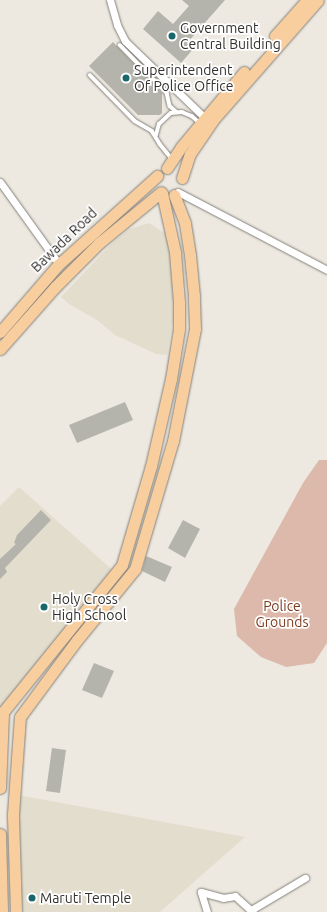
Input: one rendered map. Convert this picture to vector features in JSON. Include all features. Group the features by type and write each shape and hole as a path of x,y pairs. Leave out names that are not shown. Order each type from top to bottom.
{"main road":[{"path":"0,788 3,712 122,565 161,427 179,329 179,302 175,252 161,193 156,182 157,176 170,164 203,120 307,0"},
{"path":"0,349 55,287 99,243 161,193 176,193 182,186 182,178 190,154 213,120 318,0"},
{"path":"170,164 178,171 182,178"},
{"name":"Bawada Road","path":"0,332 59,264 157,176"},
{"path":"16,912 13,814 20,717 77,640 135,569 173,441 195,329 194,296 190,255 185,223 176,193"},
{"path":"122,565 135,569"},
{"path":"0,834 2,912"}],"street":[{"path":"110,0 117,25 125,40 203,120"},
{"path":"0,182 59,264"},
{"path":"176,193 327,270"},
{"path":"207,912 201,892 223,898 235,896 252,911 305,878"}],"lane":[{"path":"120,45 166,93 170,106 177,112 203,120"},
{"path":"90,75 135,121 147,127 156,135 170,164"},
{"path":"156,135 159,124 166,116 177,112"}],"shaded area":[{"path":"149,223 172,238 174,318 167,355 156,354 115,335 97,320 69,304 61,297 112,243 129,229"},
{"name":"Holy Cross High School","path":"19,487 116,573 0,709 0,506"},
{"path":"13,794 245,837 160,912 23,912"}],"green space":[{"name":"Police Grounds","path":"319,460 327,460 327,643 314,663 286,667 261,657 237,636 234,609 303,483"}],"building":[{"name":"Government Central Building","path":"182,0 225,0 187,43 194,48 181,63 143,29 158,11 173,24 189,6"},
{"name":"Superintendent Of Police Office","path":"113,42 162,93 162,113 160,115 138,115 89,66"},
{"path":"125,402 133,420 77,443 69,425"},
{"path":"41,510 51,520 5,568 7,572 0,579 0,559 16,544 14,543 17,535"},
{"path":"183,520 200,529 185,558 168,548"},
{"path":"146,556 172,567 165,582 142,571"},
{"path":"94,663 114,671 102,698 82,690"},
{"path":"52,748 66,750 60,793 46,791"}],"place":[{"name":"Government Central Building","path":"172,36"},
{"name":"Superintendent Of Police Office","path":"126,78"},
{"name":"Holy Cross High School","path":"44,607"},
{"name":"Maruti Temple","path":"32,898"}]}
